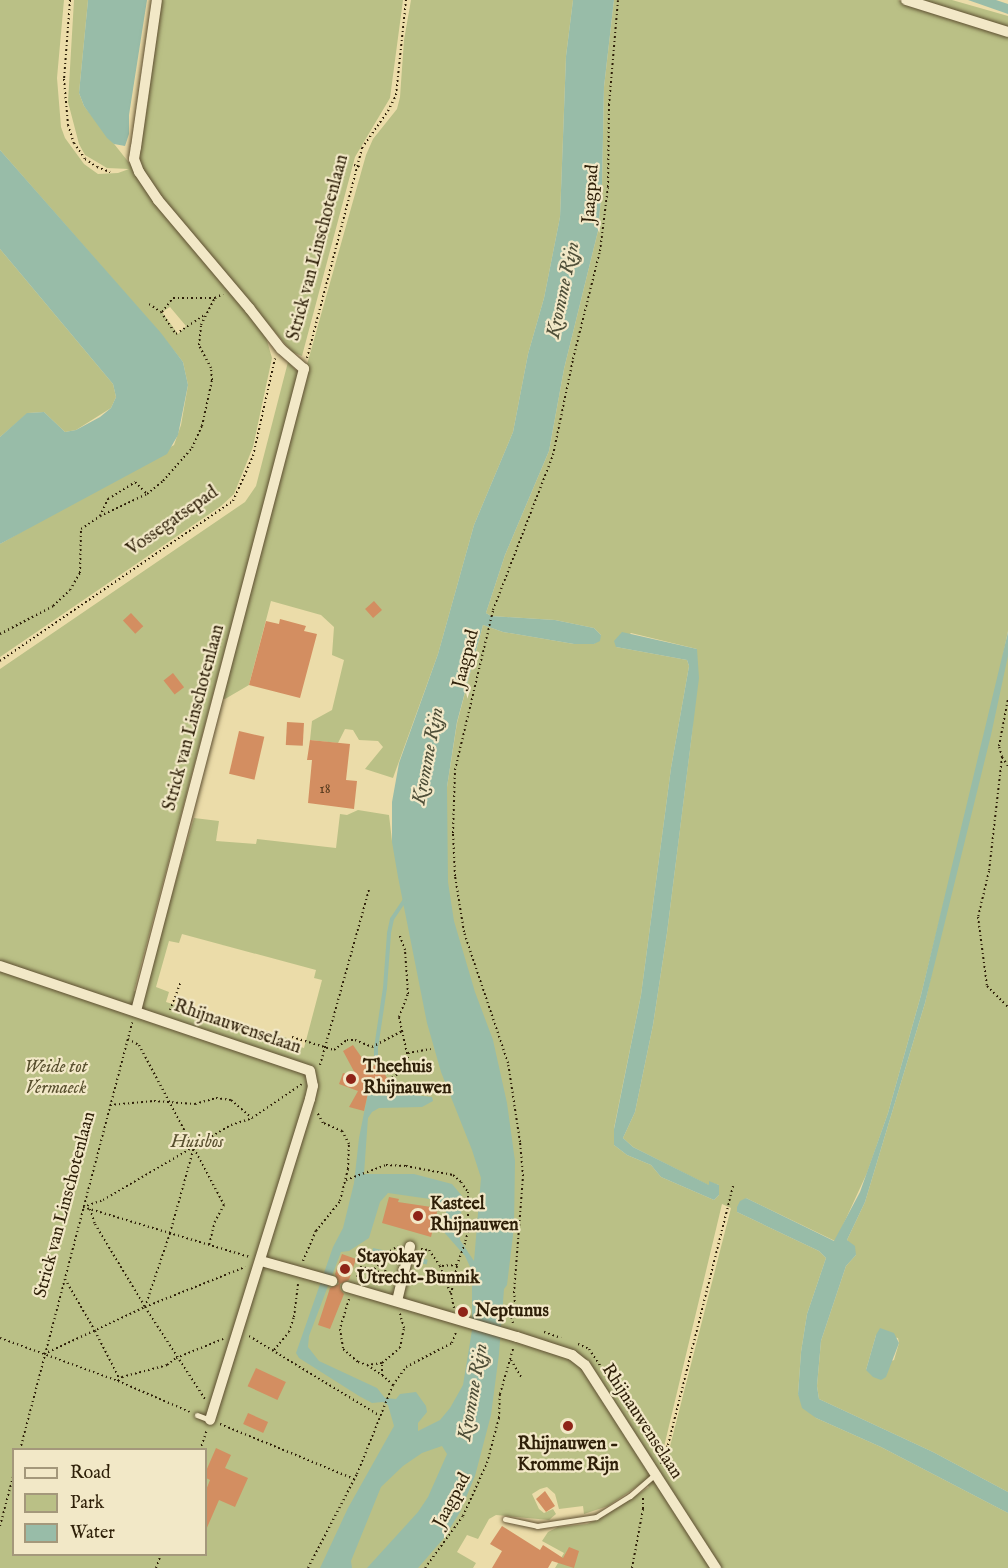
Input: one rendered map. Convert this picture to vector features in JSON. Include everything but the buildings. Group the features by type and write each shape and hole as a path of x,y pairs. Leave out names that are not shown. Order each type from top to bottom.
{"street":[{"path":"157,0 134,159 144,181 158,200 281,349 304,369"},
{"path":"906,0 1008,32"},
{"name":"Strick van Linschotenlaan","path":"135,1011 304,369"},
{"name":"Rhijnauwenselaan","path":"0,966 306,1068 313,1077 309,1099 261,1261 210,1420"},
{"path":"396,1301 410,1249"},
{"path":"261,1261 331,1281"},
{"path":"350,1287 456,1319"},
{"name":"Rhijnauwenselaan","path":"456,1319 513,1333 572,1355 585,1365 716,1568"}],"lane":[{"path":"197,1415 210,1420"},
{"path":"505,1519 537,1526 596,1516 640,1488 656,1474"}],"path":[{"path":"70,0 64,79 68,125 74,142 85,159 110,172"},
{"name":"Strick van Linschotenlaan","path":"304,369 362,148 396,95 406,0"},
{"name":"Jaagpad","path":"425,1568 458,1524 479,1482 490,1454 499,1419 500,1394 511,1360 513,1333 511,1318 516,1316 514,1293 523,1176 508,1063 464,932 455,876 453,833 455,770 493,610 553,455 573,359 600,251 608,187 609,105 618,0"},
{"path":"161,312 173,298 215,298 236,292"},
{"path":"149,303 161,312 176,334 204,315 215,298"},
{"path":"0,634 53,606 70,590 80,573 82,562 81,529 100,516 147,494 163,481 192,448 200,433 212,380 211,368 200,345 204,315"},
{"name":"Vossegatsepad","path":"0,661 233,501 253,456 275,357 281,349"},
{"path":"100,516 108,500 135,482 147,494"},
{"path":"1008,699 999,746 1008,766"},
{"path":"1002,757 989,871 978,917 987,986 1008,1006"},
{"path":"83,1207 103,1200 231,1125 252,1118 313,1077 319,1069 369,889"},
{"path":"388,1080 410,1067 399,1017 408,994 405,950 400,936"},
{"path":"166,1022 181,982"},
{"name":"Strick van Linschotenlaan","path":"20,1448 135,1011"},
{"path":"292,1037 334,1050 347,1041 355,1040 372,1047 402,1031"},
{"path":"128,1039 139,1045 224,1204 215,1221 209,1245"},
{"path":"408,1053 431,1049"},
{"path":"110,1105 171,1102 195,1104 216,1098 231,1100 252,1118"},
{"path":"274,1350 289,1332 294,1317 299,1272 316,1230 340,1201 346,1180 349,1144 342,1131 323,1123 309,1099"},
{"path":"146,1307 150,1287 170,1233 194,1147"},
{"path":"346,1180 386,1165 406,1166 453,1175 468,1192 468,1231 451,1294"},
{"path":"662,1462 734,1186"},
{"path":"83,1207 261,1261"},
{"path":"90,1209 95,1224 176,1358 202,1398 215,1404"},
{"path":"375,1269 392,1249"},
{"path":"308,1568 354,1479 393,1385 406,1367 452,1343 456,1332 456,1319 451,1294 440,1266 429,1250"},
{"path":"367,1365 382,1363 400,1348 403,1338 404,1328 386,1276 385,1260"},
{"path":"44,1354 146,1307 261,1261"},
{"path":"440,1266 457,1265"},
{"path":"386,1276 375,1269 360,1267 350,1287 342,1317 340,1341 351,1357 367,1365 393,1385"},
{"path":"64,1277 95,1331 118,1376 118,1381"},
{"path":"118,1381 122,1377 167,1365 176,1358 214,1344 238,1330 380,1416"},
{"path":"0,1338 118,1381 197,1415"},
{"path":"511,1360 522,1378"},
{"path":"382,1363 382,1375"},
{"path":"200,1448 210,1420 354,1479"},
{"path":"0,1526 12,1481"},
{"path":"632,1568 643,1509 640,1488"}],"green space":[{"path":"0,0 64,0 57,78 61,127 65,138 84,164 98,174 118,173 129,169 107,168 85,155 79,144 68,102 74,0 88,0 79,93 84,106 265,334 272,358 253,447 234,494 221,506 0,657 0,544 174,445 181,425 188,385 183,362 160,333 0,150","holes":["170,307 186,326 178,334 162,312"]},
{"path":"160,0 403,0 390,98 355,157 302,356 292,352 146,181 138,153"},
{"path":"411,0 573,0 566,56 560,217 544,298 528,354 513,432 474,525 438,654 393,778 365,769 383,747 378,741 359,740 353,730 345,729 338,743 310,740 312,721 332,710 344,660 332,655 334,627 321,615 271,601 249,685 225,699 220,698 306,368 366,155 373,139 397,109 404,40"},
{"path":"614,0 898,0 1008,36 1008,631 996,689 1008,642 1008,1492 933,1452 819,1399 817,1386 821,1341 846,1266 856,1255 847,1240 865,1202 925,1003 981,752 921,995 888,1113 867,1173 838,1236 835,1241 746,1198 737,1212 819,1251 826,1258 807,1314 798,1394 816,1418 881,1447 1008,1513 1008,1568 555,1568 564,1553 542,1541 548,1532 558,1527 587,1524 601,1518 649,1487 645,1481 608,1506 584,1514 583,1506 559,1509 555,1494 547,1487 540,1489 532,1494 539,1509 544,1513 553,1509 556,1514 549,1520 496,1515 489,1519 478,1539 467,1535 457,1552 476,1563 473,1568 0,1568 0,669 245,502 256,486 288,362 298,372 297,380 134,991 143,994 194,818 219,821 216,841 256,844 257,839 336,848 340,814 347,815 358,810 389,815 392,841 447,843 447,787 457,723 483,625 503,632 574,644 594,644 601,635 594,628 555,620 491,616 486,613 505,555 549,451 564,369 598,231 602,187 604,87","holes":["631,633 697,649 692,733 667,933 653,1025 635,1112 623,1138 633,1147 710,1186 709,1182 719,1185 719,1195 714,1200 661,1177 651,1165 627,1155 614,1145 614,1128 641,995 671,768 689,666 687,660 616,647","182,934 316,970 314,978 322,980 304,1048 286,1042 287,1038 182,1003 179,1006 166,1002 169,992 156,987 169,941 179,943","722,1204 731,1208 667,1458 663,1451","876,1335 898,1338 899,1343 894,1360 866,1370"]},
{"path":"923,0 952,0 1008,16 1008,27"},
{"path":"0,249 113,384 116,397 111,408 76,430 65,432 44,412 28,413 0,437"}],"water":[{"path":"88,0 147,0 129,115 129,134 125,146 114,144 107,138 84,106 79,93"},
{"name":"Kromme Rijn","path":"573,0 614,0 604,87 602,187 598,231 564,369 549,451 505,555 486,613 491,616 555,620 594,628 601,635 600,641 594,644 574,644 503,632 483,625 457,722 447,787 448,882 454,921 475,992 493,1040 507,1103 515,1161 514,1227 507,1285 504,1289 491,1415 475,1476 460,1512 444,1538 418,1568 367,1568 418,1512 428,1497 447,1454 442,1446 422,1453 403,1466 381,1487 351,1561 352,1568 320,1568 348,1508 394,1426 388,1405 383,1402 372,1403 359,1396 299,1358 296,1353 333,1247 343,1228 354,1183 359,1138 368,1093 389,1082 407,1094 432,1097 433,1101 422,1107 379,1108 372,1112 368,1118 364,1174 414,1174 452,1184 462,1196 460,1240 474,1261 481,1178 441,1072 427,1023 392,842 392,802 399,763 438,654 474,525 513,432 528,354 544,298 560,217 566,56","holes":["388,1193 430,1199 447,1206 443,1231 465,1256 472,1271 472,1330 463,1385 440,1420 418,1431 418,1423 427,1412 426,1406 416,1392 400,1394 396,1399 385,1398 377,1388 319,1361 308,1347 309,1336 341,1252 349,1251 369,1238 380,1202"]},
{"path":"968,0 996,0 1008,4 1008,14"},
{"path":"0,150 161,333 183,362 188,385 178,435 167,454 0,544 0,437 27,413 44,412 65,432 76,430 111,408 116,397 113,384 0,249"},
{"path":"622,632 697,649 699,678 653,1025 635,1112 623,1138 633,1147 709,1185 709,1181 719,1185 719,1195 714,1200 661,1177 651,1165 627,1155 614,1145 614,1129 641,995 671,768 689,666 687,660 616,647 614,641"},
{"path":"1008,632 1008,656 991,735 925,1003 865,1202 847,1240 855,1246 856,1255 846,1266 821,1341 817,1386 819,1399 933,1452 1008,1492 1008,1513 881,1447 816,1418 802,1408 798,1394 807,1314 826,1258 819,1251 737,1212 737,1207 740,1201 746,1198 834,1241 860,1192 888,1113 921,995"},
{"path":"373,1248 428,1260 427,1265 372,1253"},
{"path":"880,1328 894,1333 899,1343 886,1377 881,1380 873,1377 866,1370"}],"waterway":[{"path":"376,1062 389,933 392,919 405,900"}],"place":[{"name":"Theehuis Rhijnauwen","path":"351,1079"},
{"name":"Kasteel Rhijnauwen","path":"418,1216"},
{"name":"Stayokay Utrecht-Bunnik","path":"345,1269"},
{"name":"Neptunus","path":"463,1312"},
{"name":"Rhijnauwen - Kromme Rijn","path":"568,1426"}],"park label":[{"name":"Weide tot Vermaeck","path":"56,1079"},
{"name":"Huisbos","path":"197,1143"}]}
